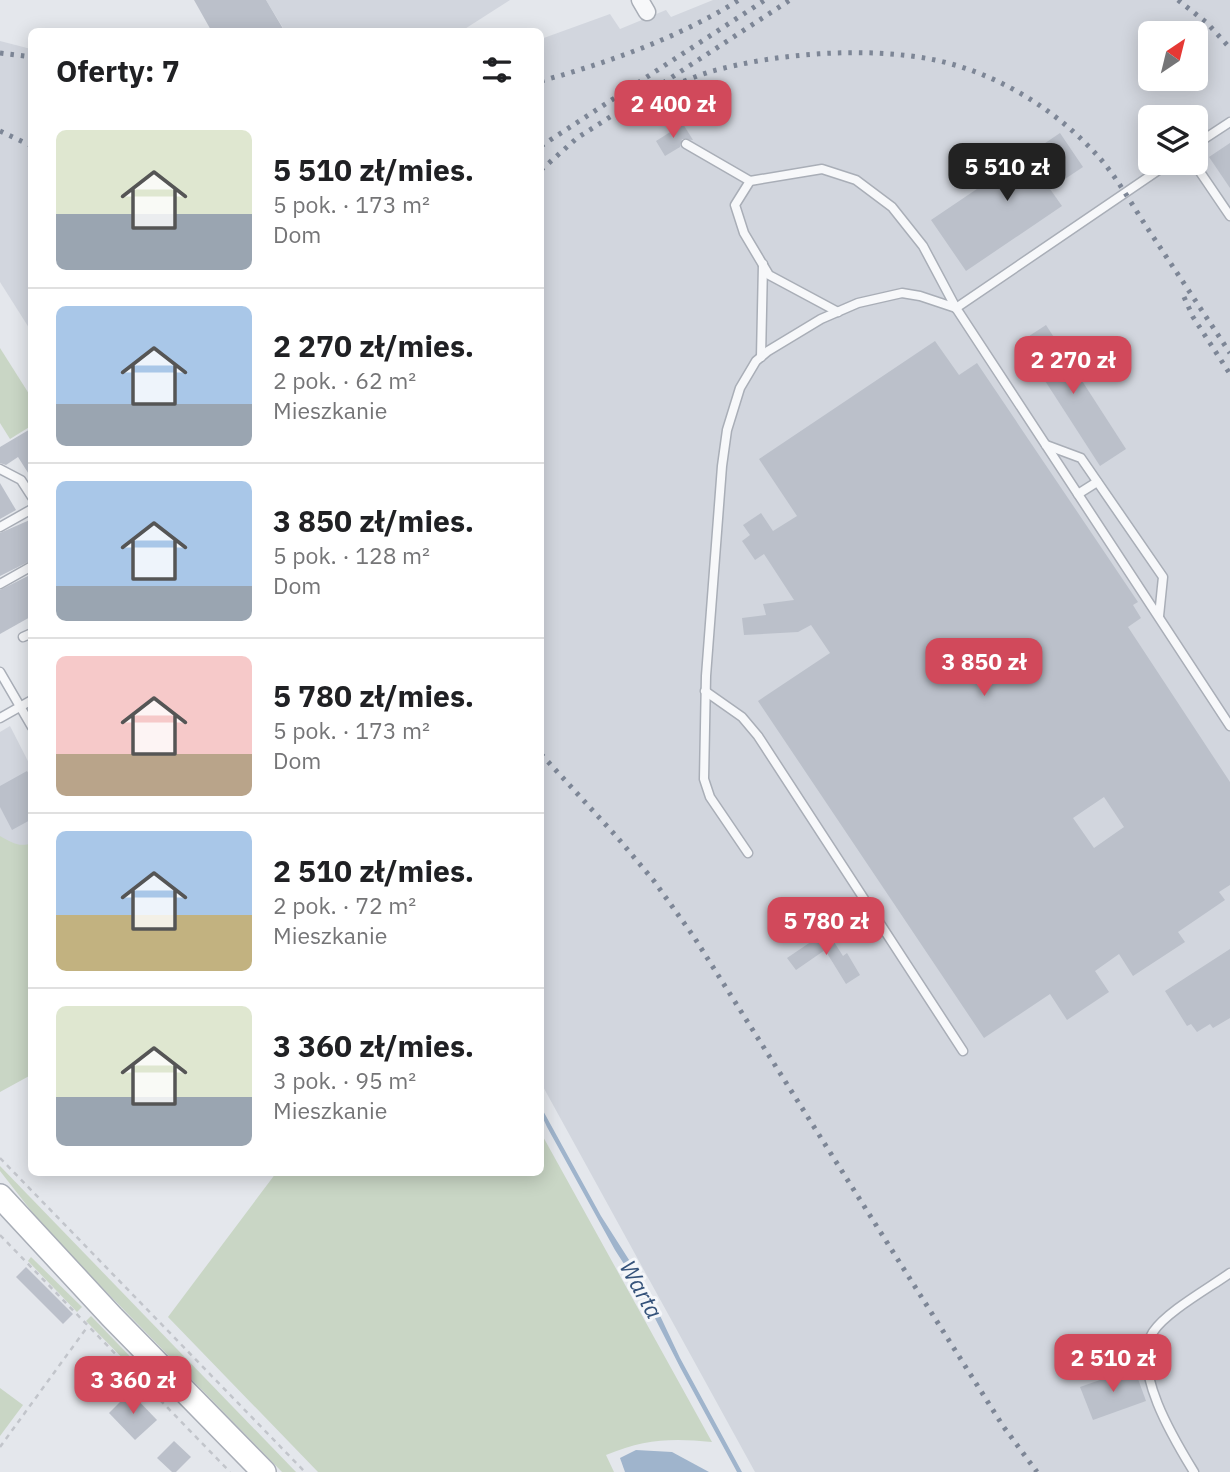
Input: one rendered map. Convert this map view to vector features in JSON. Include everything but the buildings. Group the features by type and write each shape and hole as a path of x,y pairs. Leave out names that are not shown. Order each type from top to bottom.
{"main road":[{"path":"0,1196 112,1318 264,1472"}],"lane":[{"path":"1208,136 1230,122"},
{"path":"685,144 750,181 822,169 856,180 891,207 923,246 956,308 1230,726"},
{"path":"956,308 1151,175"},
{"path":"1202,175 1230,216"},
{"path":"750,181 735,205 744,233 769,275 838,312"},
{"path":"761,358 763,264"},
{"path":"748,853 705,788 705,691 722,466 727,430 740,388 747,374 761,358 821,319 838,312 884,296 902,293 956,308"},
{"path":"1046,445 1081,458 1163,577 1158,617"},
{"path":"0,469 21,480 28,491"},
{"path":"1078,494 1097,482"},
{"path":"0,527 28,511"},
{"path":"0,584 28,568"},
{"path":"23,637 28,635"},
{"path":"0,671 28,720"},
{"path":"705,691 742,718 758,736 963,1051"},
{"path":"0,718 28,703"},
{"path":"1194,1472 1155,1397 1146,1370 1147,1349 1152,1333 1167,1318 1230,1273"}],"path":[{"path":"0,1158 305,1472"},
{"path":"0,1235 230,1472"},
{"path":"0,1447 88,1326"}],"shaded area":[{"path":"266,0 510,0 466,28 283,28"},
{"path":"713,0 1230,0 1230,1472 755,1472 544,1088 544,38 610,14 620,29 666,10 671,17"},
{"path":"0,41 28,48 28,326 0,282"},
{"path":"10,726 28,761 28,851 0,867 0,732"}],"green space":[{"path":"0,348 28,392 28,428 10,439 0,423"},
{"path":"0,836 19,845 28,844 28,1077 0,1092"},
{"path":"544,1138 712,1442 658,1441 633,1446 606,1455 614,1472 318,1472 168,1317 274,1176 544,1176"},
{"path":"0,1166 296,1472 282,1472 84,1269 36,1217 0,1171"},
{"path":"31,1257 82,1307 77,1312 28,1261"},
{"path":"91,1316 148,1375 147,1383 86,1321"},
{"path":"0,1388 23,1405 0,1436"}],"water":[{"name":"Warta","path":"544,1112 601,1216 647,1288 680,1358 742,1472 737,1472 640,1289 615,1250 547,1127"},
{"path":"636,1450 672,1452 709,1472 625,1472 620,1458"}],"railway":[{"path":"544,80 643,48 692,26 739,0"},
{"path":"544,144 765,0"},
{"path":"663,83 790,0"},
{"path":"1178,0 1207,23 1230,48"},
{"path":"0,53 28,56"},
{"path":"635,101 709,72 792,56 880,53 935,60 981,74 1044,108 1081,138 1097,155 1118,182 1230,353"},
{"path":"544,167 577,138 643,96"},
{"path":"0,131 28,144"},
{"path":"1184,297 1193,317 1230,374"},
{"path":"544,757 654,881 694,937 1003,1426 1037,1472"}]}
